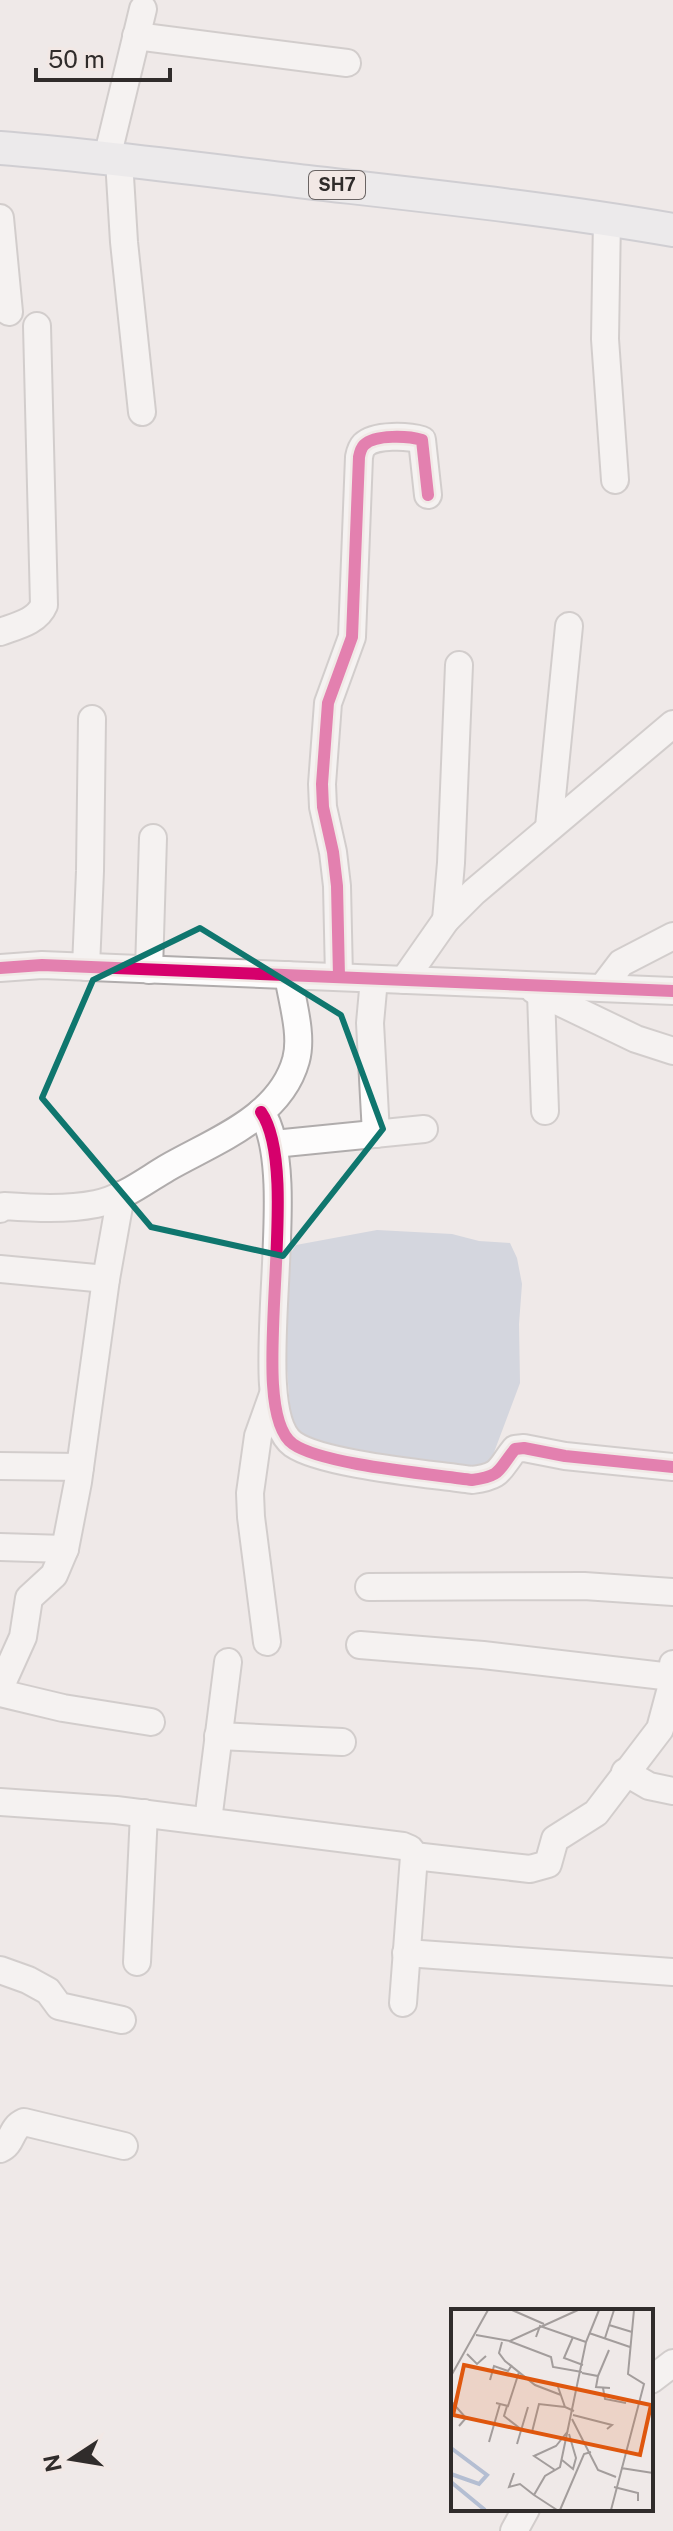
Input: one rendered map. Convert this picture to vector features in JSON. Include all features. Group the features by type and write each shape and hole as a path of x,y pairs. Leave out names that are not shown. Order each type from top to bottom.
{"main road":[{"name":"SH7","path":"0,148 607,219 673,230"}],"street":[{"path":"142,412 113,159 143,9"},
{"path":"136,36 347,63"},
{"path":"0,218 9,312"},
{"path":"607,219 605,339 615,480"},
{"path":"0,632 33,619 40,614 44,605 37,326"},
{"path":"339,977 337,886 323,807 323,768 328,703 352,637 359,457 362,447 378,438 420,439 424,445 428,495"},
{"path":"549,827 569,626"},
{"path":"446,920 459,665"},
{"path":"86,967 92,719"},
{"path":"404,980 446,920 474,892 673,724"},
{"path":"149,970 153,838"},
{"path":"602,988 621,963 673,936"},
{"path":"0,968 42,965 404,980 532,989 673,991"},
{"path":"0,1209 4,1206 44,1208 90,1205 121,1195 243,1128 261,1112 286,1081 297,1057 288,975"},
{"path":"374,979 370,1023 376,1134"},
{"path":"532,989 636,1039 673,1051"},
{"path":"532,989 545,1111"},
{"path":"261,1112 270,1125 274,1144 277,1241 273,1393 282,1432 294,1445 331,1459 472,1480 500,1472 515,1449 673,1467"},
{"path":"274,1144 424,1129"},
{"path":"121,1195 65,1549 54,1575 13,1618 23,1637 0,1690 63,1708 151,1722"},
{"path":"0,1269 106,1279"},
{"path":"267,1642 250,1493 258,1436 273,1393"},
{"path":"0,1466 80,1467"},
{"path":"0,1547 65,1549"},
{"path":"369,1587 584,1586 673,1592"},
{"path":"360,1645 672,1670 660,1729 596,1813 555,1839 548,1864 530,1869 414,1856"},
{"path":"208,1821 228,1662"},
{"path":"218,1736 342,1742"},
{"path":"625,1772 649,1786 673,1791"},
{"path":"0,1802 144,1813 410,1849 414,1856 403,2003"},
{"path":"137,1962 144,1813"},
{"path":"406,1953 673,1972"},
{"path":"0,1970 48,1991 59,2006 122,2020"},
{"path":"0,2149 9,2142 18,2125 24,2122 124,2146"},
{"path":"653,2378 673,2363"},
{"path":"514,2531 525,2511"}],"highlighted area":[{"path":"200,928 341,1015 383,1129 283,1256 151,1227 42,1098 93,980"}],"water":[{"path":"377,1230 452,1234 479,1241 510,1243 517,1258 522,1284 520,1383 488,1465 476,1468 366,1454 292,1436 285,1342 290,1254 296,1245"}],"cycle path":[{"path":"339,977 337,886 322,784 328,703 352,637 359,457 363,446 369,441 384,438 422,440 428,495"},
{"path":"0,968 42,965 673,991"},
{"path":"261,1112 273,1143 278,1186 273,1386 279,1422 293,1444 328,1458 352,1463 472,1480 494,1474 515,1449 524,1448 565,1456 673,1467"}]}
